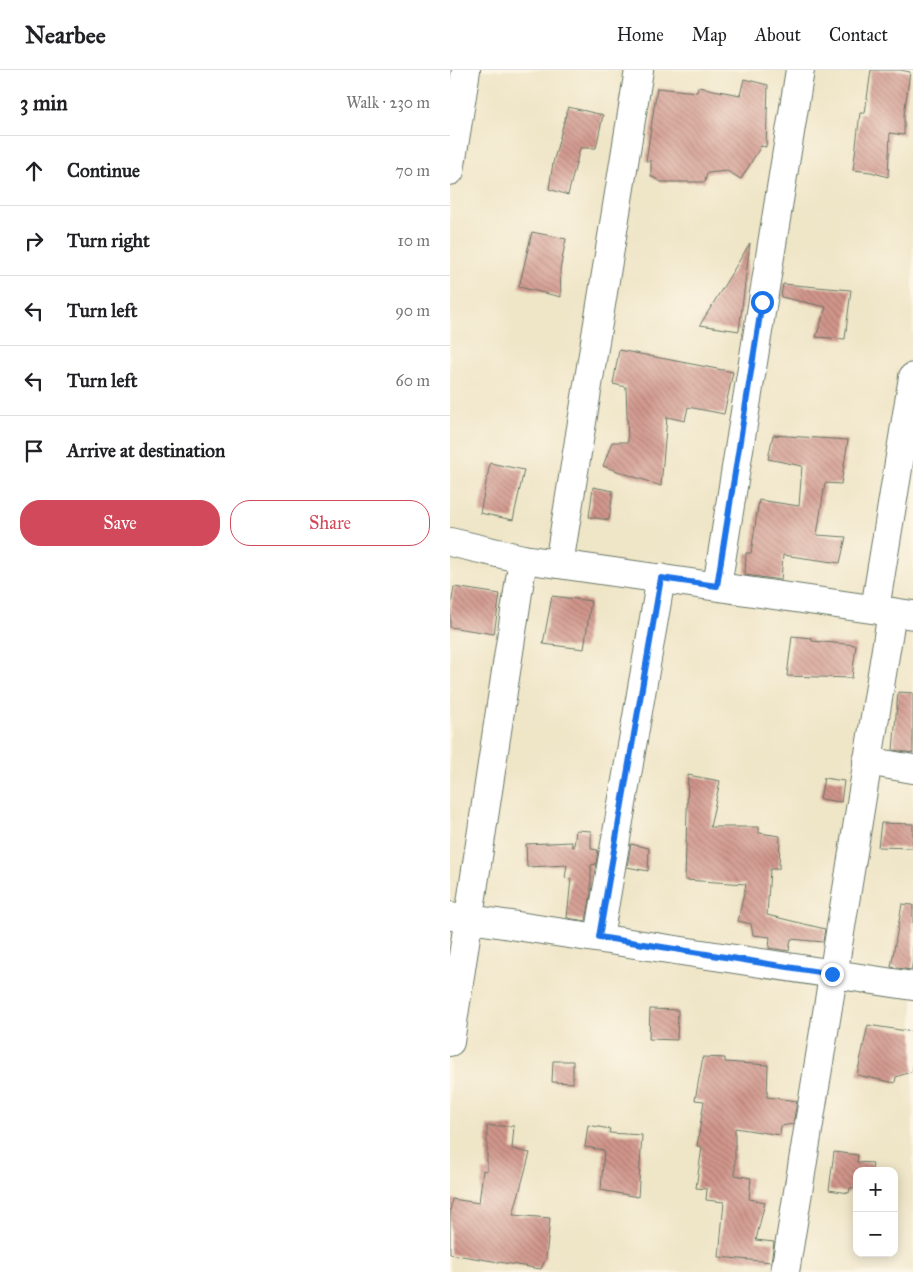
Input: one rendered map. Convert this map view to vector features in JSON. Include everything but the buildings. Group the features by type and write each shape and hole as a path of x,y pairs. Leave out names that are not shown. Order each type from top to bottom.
{"street":[{"path":"450,171 466,70"},
{"path":"559,564 639,70"},
{"path":"717,586 800,70"},
{"path":"785,1272 832,974 893,612 913,377"},
{"path":"450,542 523,559 893,612"},
{"path":"450,1042 459,917 523,559"},
{"path":"599,937 661,578"},
{"path":"867,761 913,769"},
{"path":"459,917 913,986"}],"route":[{"path":"762,302 717,586 661,578 599,937 832,974"}]}
